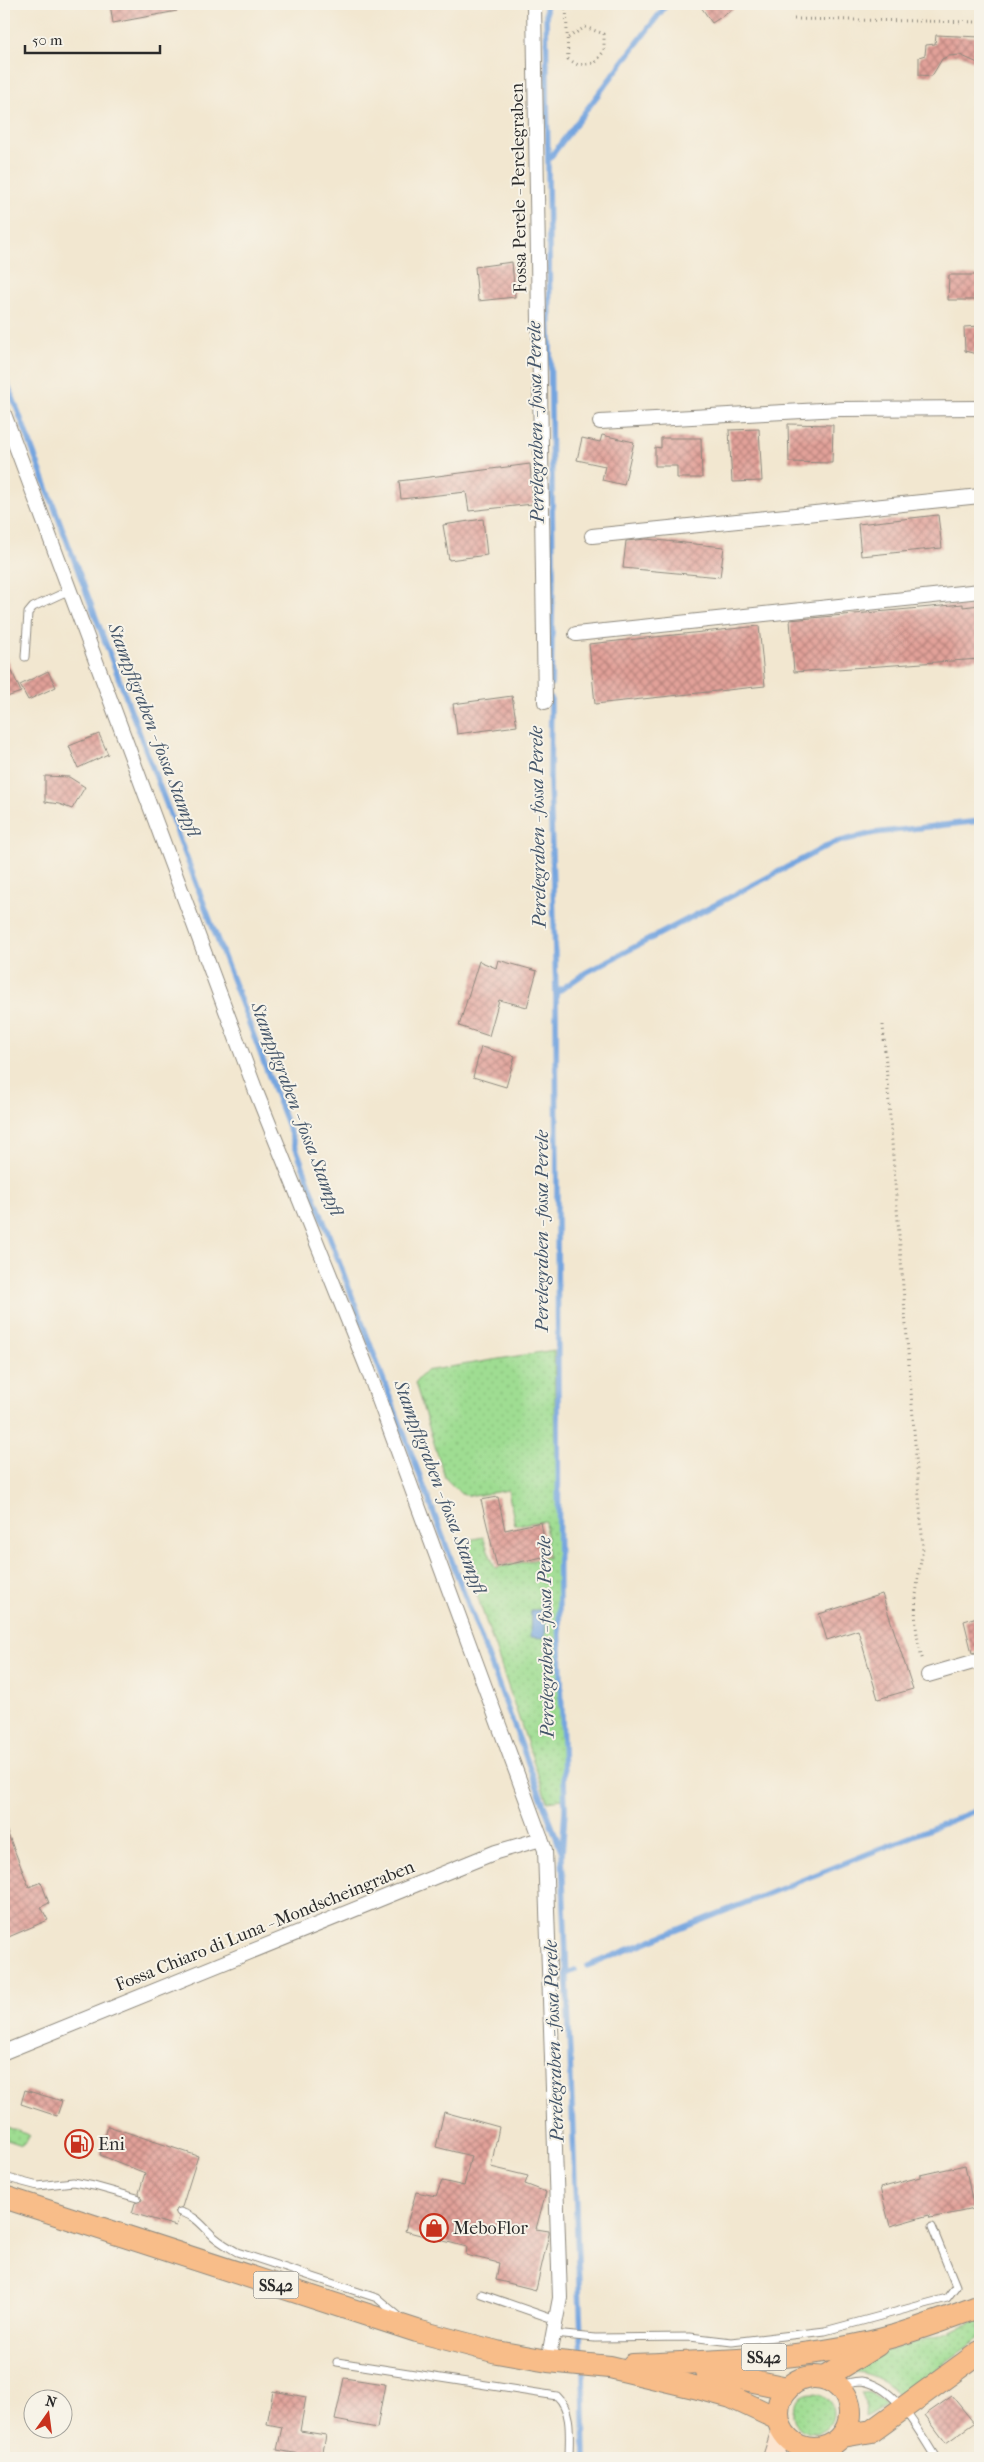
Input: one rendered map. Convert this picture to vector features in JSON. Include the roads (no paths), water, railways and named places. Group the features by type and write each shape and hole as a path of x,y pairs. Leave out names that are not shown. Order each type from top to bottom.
{"main road":[{"name":"SS42","path":"4,2197 417,2330 497,2352 605,2367 731,2397 780,2424 793,2443 815,2454 843,2436 872,2431 980,2352"},
{"name":"SS42","path":"605,2367 736,2361 828,2349 892,2336 980,2306"},
{"name":"SS42","path":"780,2424 778,2407 787,2388 797,2381 809,2377 831,2382 892,2336"},
{"name":"SS42","path":"634,2365 648,2370 716,2372 787,2388"},
{"path":"831,2382 848,2399 851,2412 848,2429 843,2436"},
{"path":"773,2458 780,2424"}],"street":[{"name":"Fossa Perele - Perelegraben","path":"534,4 545,702"},
{"path":"600,422 840,409 980,408"},
{"path":"4,414 256,1094 368,1370 545,1850 560,2298 554,2334 559,2362"},
{"path":"592,536 980,496"},
{"path":"576,634 980,591"},
{"path":"928,1675 980,1660"},
{"name":"Fossa Chiaro di Luna - Mondscheingraben","path":"4,2052 487,1856 541,1839"}],"lane":[{"path":"25,656 28,613 33,607 70,590"},
{"path":"4,2177 38,2186 73,2182 87,2184 137,2198"},
{"path":"180,2212 192,2216 201,2222 222,2244 237,2252 377,2298 417,2330"},
{"path":"554,2334 595,2338 690,2337 732,2342 825,2332 947,2298 956,2286 932,2227"},
{"path":"481,2294 556,2320"},
{"path":"337,2362 557,2396 564,2402 568,2418 569,2458"},
{"path":"831,2382 860,2381 878,2386 892,2396 936,2458"}],"water":[{"path":"531,1610 546,1610 545,1638 530,1637"}],"waterway":[{"name":"Perelegraben - fossa Perele","path":"546,4 553,574 551,684"},
{"path":"549,159 667,4"},
{"name":"Stampflgraben - fossa Stampfl","path":"4,374 561,1850"},
{"name":"Perelegraben - fossa Perele","path":"551,698 550,781 556,993 559,1614 565,1810 562,1854 582,2361"},
{"path":"556,993 585,973 833,843 874,833 980,821"},
{"path":"587,1966 980,1809"},
{"path":"566,1974 575,1970"},
{"name":"Perelegraben - fossa Perele","path":"583,2370 585,2458"}],"place":[{"name":"Eni","path":"79,2144"},
{"name":"MeboFlor","path":"434,2228"}]}
